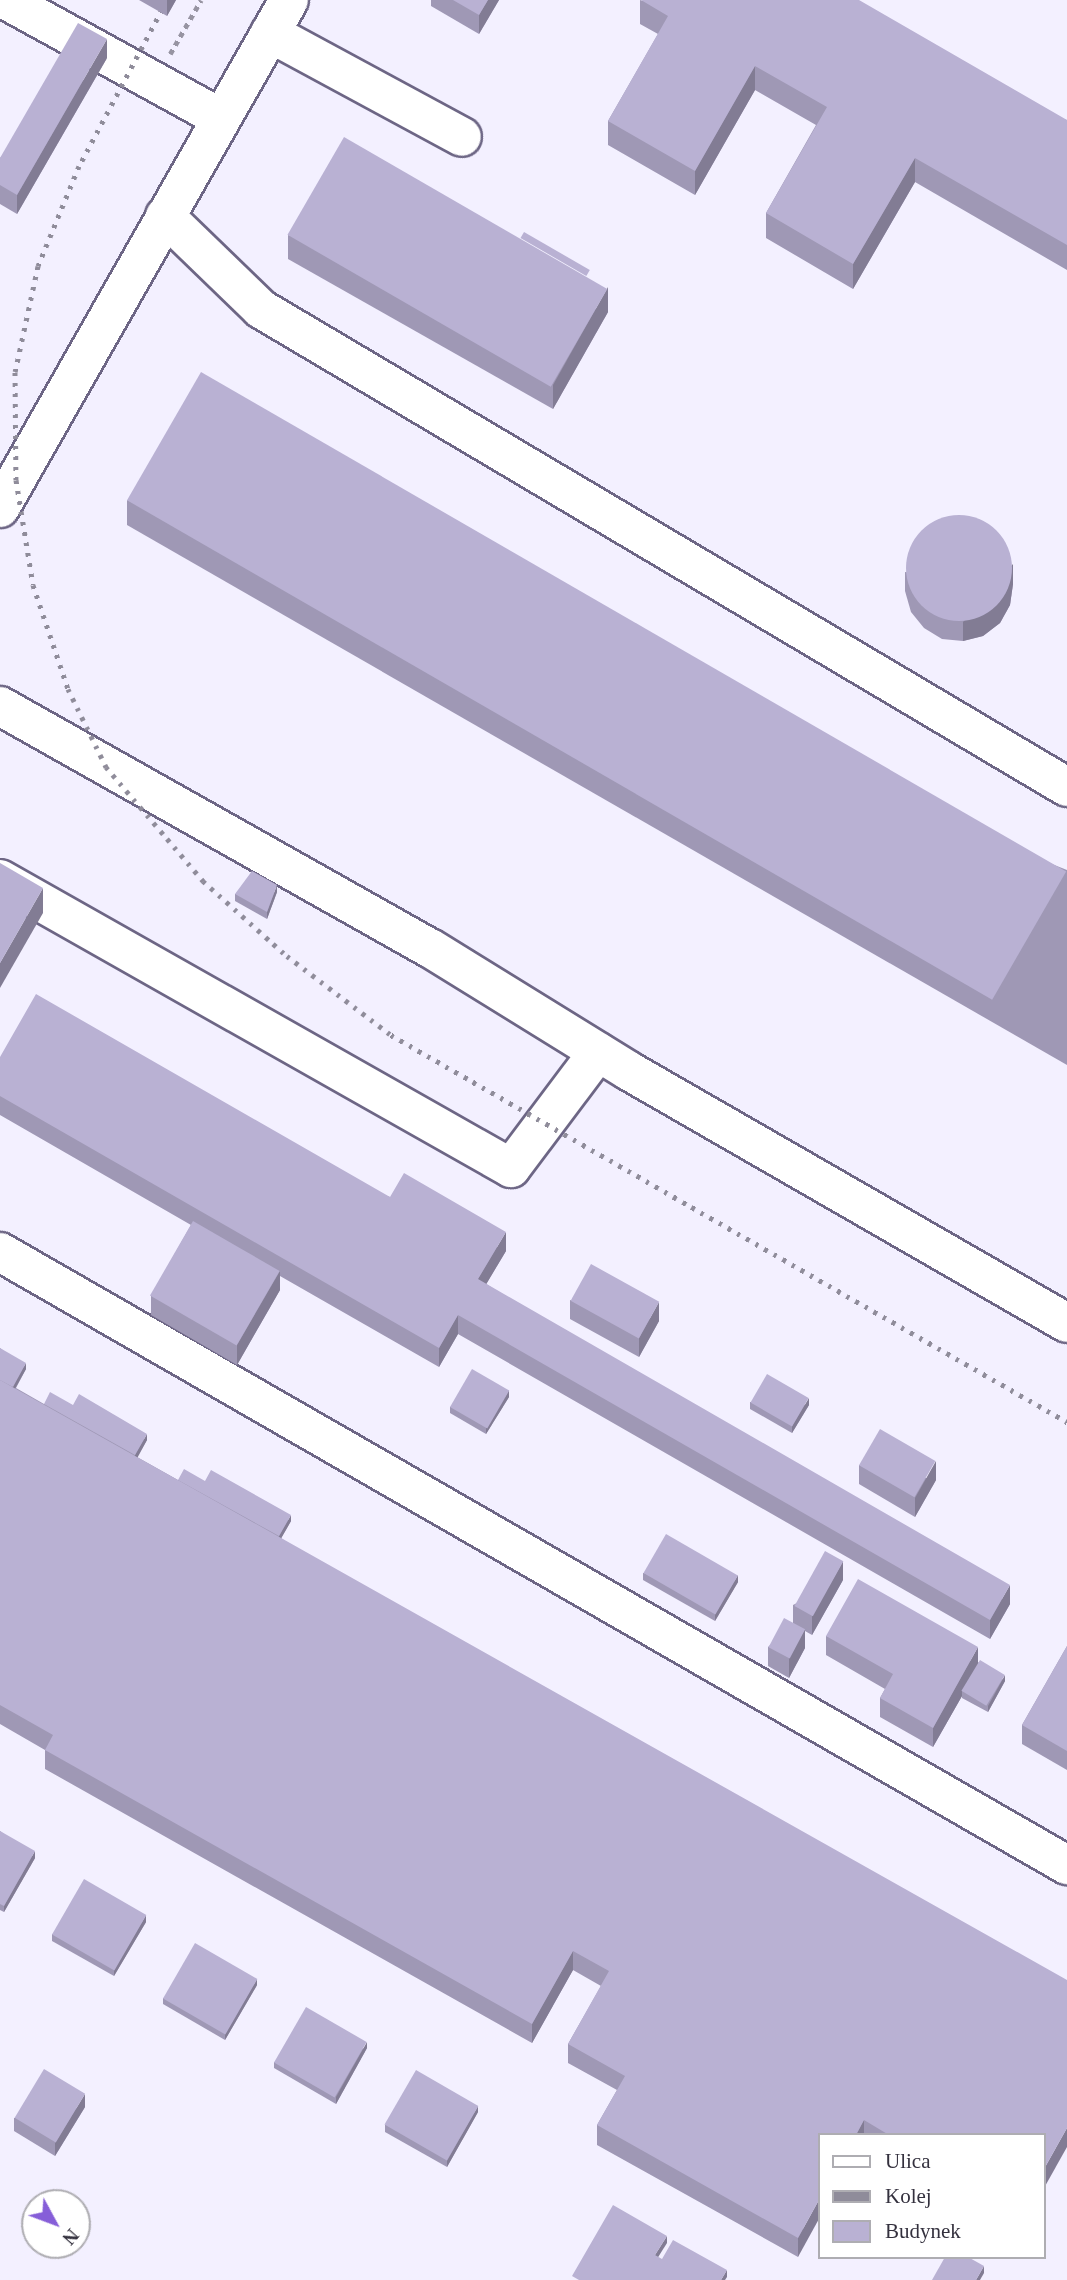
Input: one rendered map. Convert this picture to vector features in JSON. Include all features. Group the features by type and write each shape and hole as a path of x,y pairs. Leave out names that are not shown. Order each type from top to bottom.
{"lane":[{"path":"6,0 221,118"},
{"path":"0,508 289,0"},
{"path":"270,33 462,137"},
{"path":"165,216 261,309 1067,787"},
{"path":"0,706 430,948 598,1052 1067,1323"},
{"path":"0,879 511,1168 598,1052"},
{"path":"0,1252 1067,1865"}],"path":[{"path":"153,81 201,0"}],"building":[{"path":"453,0 488,0 479,15"},
{"path":"641,0 859,0 1067,120 1067,245 915,158 853,264 766,213 827,107 755,66 695,171 608,121 668,16"},
{"path":"78,23 107,39 17,195 0,185 0,158"},
{"path":"344,137 607,289 551,387 288,235"},
{"path":"524,232 590,270 586,276 520,238"},
{"path":"201,372 1066,871 992,1000 127,500"},
{"path":"959,515 979,519 997,530 1008,548 1012,568 1008,588 997,606 979,617 959,621 939,617 921,606 910,588 906,568 910,548 921,530 939,519"},
{"path":"0,863 43,888 0,963"},
{"path":"252,871 277,885 267,912 235,894"},
{"path":"36,994 390,1197 404,1173 506,1232 478,1279 1010,1585 990,1620 458,1315 439,1348 0,1096 0,1057"},
{"path":"193,1221 280,1271 237,1345 150,1295"},
{"path":"591,1264 659,1302 639,1339 571,1301"},
{"path":"0,1348 26,1363 13,1387 0,1380"},
{"path":"472,1369 509,1390 487,1429 450,1407"},
{"path":"767,1374 809,1398 792,1427 750,1403"},
{"path":"0,1380 1067,1980 1067,2128 1046,2165 1046,2133 886,2133 864,2120 857,2133 818,2133 818,2202 798,2238 597,2125 625,2076 568,2044 609,1971 573,1951 532,2024 45,1750 53,1735 0,1705"},
{"path":"50,1392 73,1405 79,1394 147,1434 135,1455 44,1404"},
{"path":"880,1429 935,1461 914,1497 859,1465"},
{"path":"184,1469 205,1481 211,1470 291,1515 279,1536 178,1480"},
{"path":"666,1534 738,1576 715,1614 644,1573"},
{"path":"825,1551 843,1561 813,1616 794,1606"},
{"path":"858,1579 978,1647 933,1728 880,1698 893,1674 826,1636"},
{"path":"784,1618 805,1629 790,1658 769,1647"},
{"path":"1067,1646 1067,1751 1022,1725"},
{"path":"980,1660 1005,1675 986,1706 961,1691"},
{"path":"0,1831 35,1851 4,1906 0,1904"},
{"path":"84,1879 146,1915 114,1970 52,1934"},
{"path":"195,1943 257,1979 225,2034 163,1998"},
{"path":"306,2007 367,2042 335,2097 274,2062"},
{"path":"44,2069 85,2094 56,2143 15,2118"},
{"path":"416,2070 478,2106 447,2161 384,2125"},
{"path":"613,2205 667,2236 655,2255 662,2259 673,2240 727,2270 721,2280 579,2280 572,2276"},
{"path":"944,2259 972,2259 984,2266 976,2280 932,2280"}],"railway":[{"path":"167,0 79,166 38,266 15,372 16,480 33,585 68,689 106,767 203,881 287,956 391,1035 1067,1422"}]}
